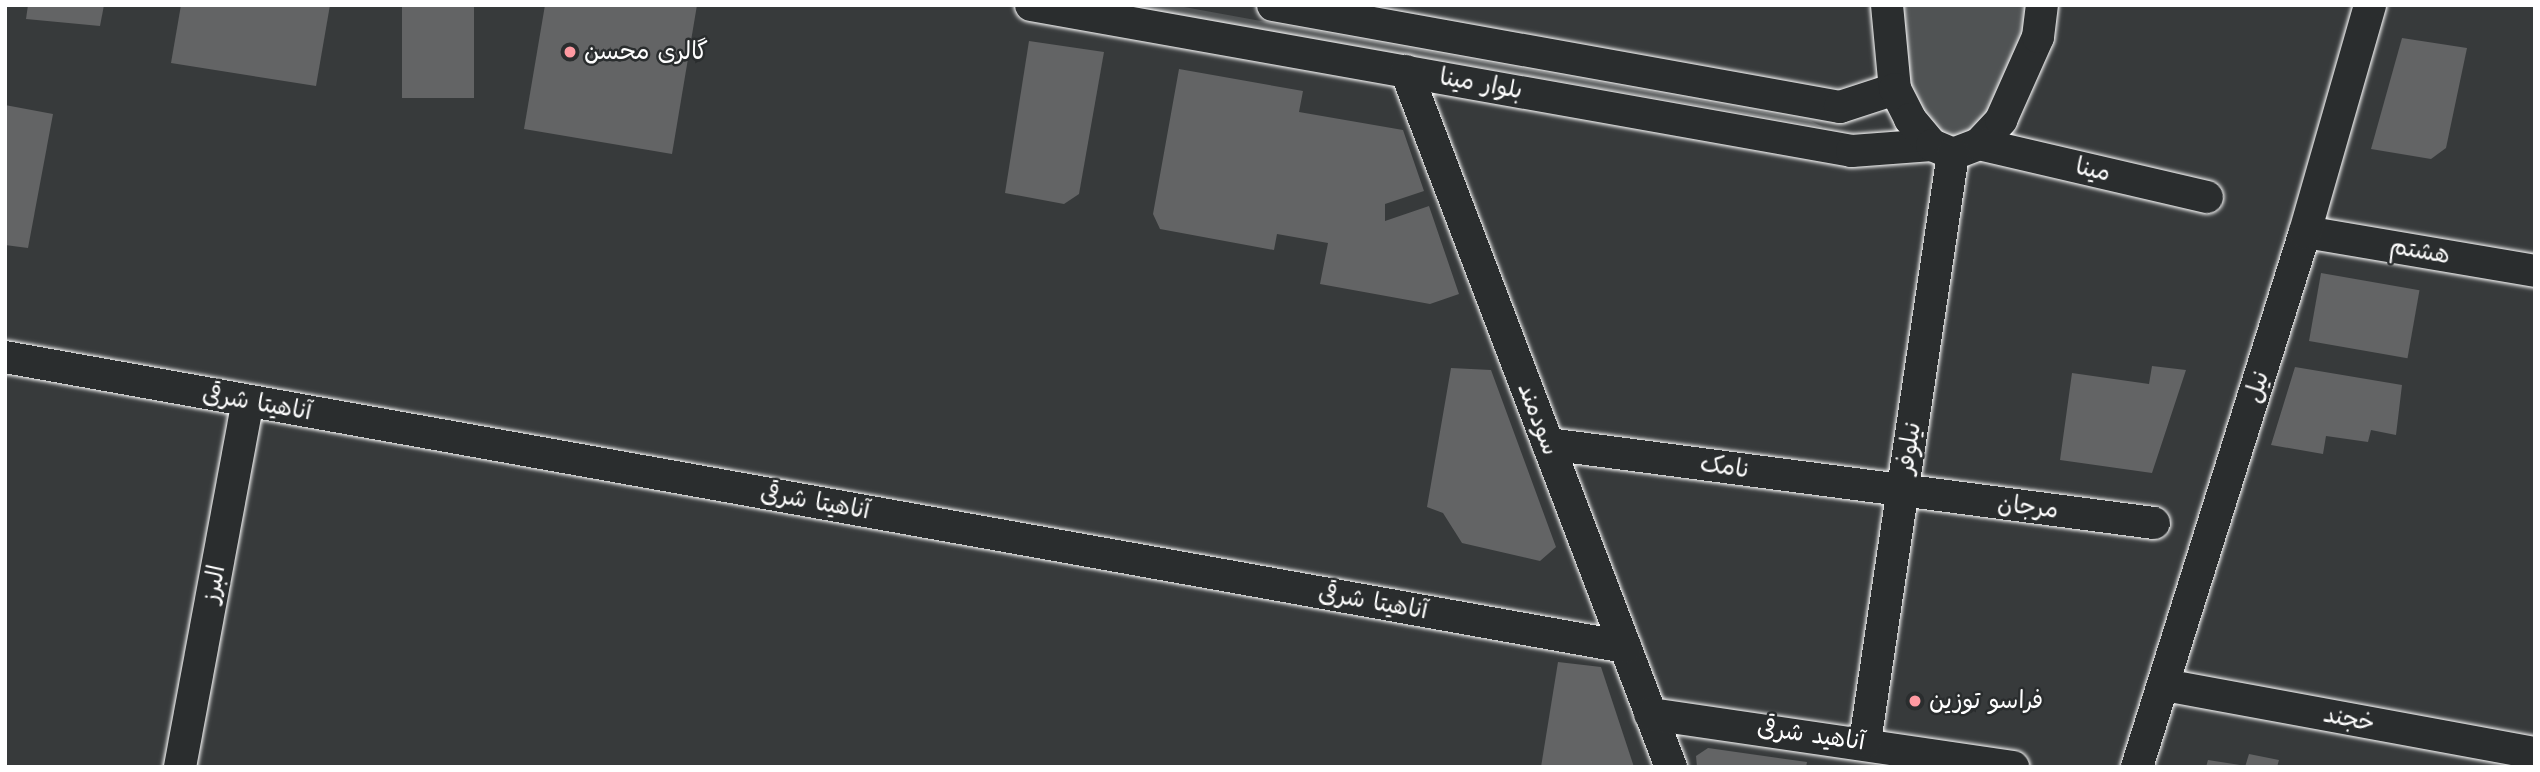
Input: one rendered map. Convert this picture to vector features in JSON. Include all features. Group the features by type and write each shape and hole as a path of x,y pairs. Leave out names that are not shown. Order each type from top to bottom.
{"street":[{"name":"بلوار مینا","path":"1031,5 1852,151 1955,148"},
{"name":"بلوار مینا","path":"1273,5 1840,107 1895,89"},
{"path":"1887,5 1895,89 1910,120 1955,148 2001,120 2028,65 2042,5"},
{"name":"نیل","path":"2137,767 2305,232 2370,5"},
{"name":"سودمند","path":"1406,71 1671,767"},
{"name":"مینا","path":"1955,148 2207,197"},
{"name":"نیلوفر","path":"1865,742 1955,148"},
{"name":"هشتم","path":"2305,232 2535,271"},
{"name":"آناهیتا شرقی","path":"5,357 1625,647"},
{"name":"البرز","path":"180,767 248,401"},
{"name":"نامک","path":"1548,443 1902,490"},
{"name":"مرجان","path":"1902,490 2154,523"},
{"name":"خجند","path":"2164,685 2535,753"},
{"name":"آناهید شرقی","path":"1650,714 1865,742 2013,767"}],"shaded area":[{"path":"1119,5 1173,5 1811,121 1823,127"},
{"path":"1899,5 2034,5 2016,73 1974,135 1943,139 1905,85"}],"building":[{"path":"28,5 104,5 100,26 26,19"},
{"path":"181,5 330,5 316,86 171,63"},
{"path":"402,5 474,5 474,98 402,98"},
{"path":"545,5 697,5 672,154 524,129"},
{"path":"2402,38 2467,48 2446,148 2431,159 2371,149"},
{"path":"1029,41 1104,52 1079,194 1064,204 1005,193"},
{"path":"1179,69 1303,91 1299,112 1403,130 1424,191 1385,204 1385,221 1429,206 1459,294 1430,304 1320,284 1328,243 1277,234 1274,250 1160,229 1153,214"},
{"path":"5,105 53,114 28,248 5,245"},
{"path":"2321,273 2419,290 2407,358 2309,341"},
{"path":"2152,366 2186,370 2152,473 2060,460 2072,373 2149,384"},
{"path":"2295,367 2402,385 2396,435 2371,430 2368,442 2326,436 2323,454 2271,445"},
{"path":"1451,368 1491,370 1556,547 1540,561 1462,543 1443,513 1427,507"},
{"path":"1558,662 1601,667 1634,767 1541,767"},
{"path":"1708,748 1807,762 1806,767 1697,767 1696,756"},
{"path":"2249,754 2279,760 2277,767 2245,767"},
{"path":"2208,760 2240,765 2240,767 2206,767"}],"place":[{"name":"گالری محسن","path":"570,52"},
{"name":"فراسو توزین","path":"1915,701"}]}
